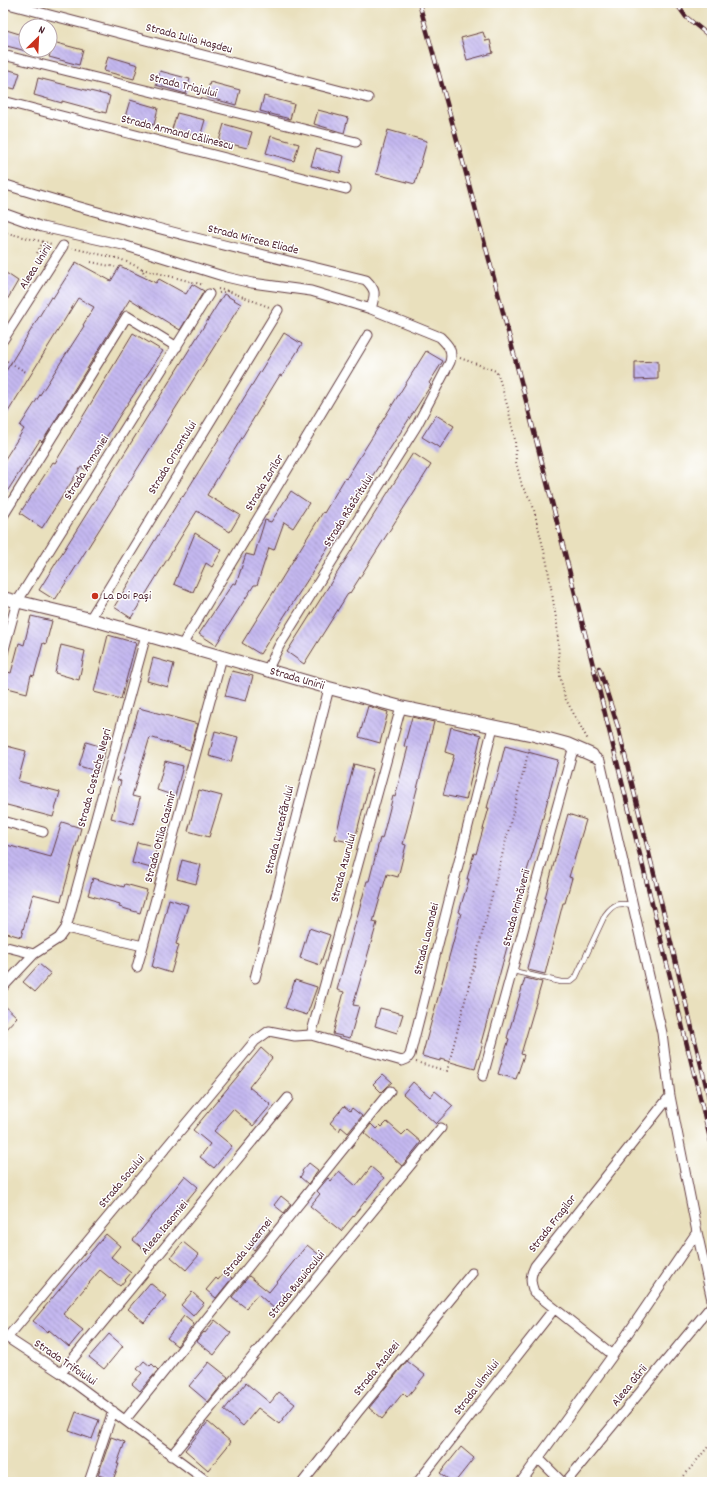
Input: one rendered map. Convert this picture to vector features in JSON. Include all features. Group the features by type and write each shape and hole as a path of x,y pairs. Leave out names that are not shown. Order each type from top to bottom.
{"street":[{"name":"Strada Iulia Hașdeu","path":"4,3 368,98"},
{"name":"Strada Triajului","path":"3,55 356,142"},
{"name":"Strada Armand Călinescu","path":"3,100 346,188"},
{"name":"Strada Mircea Eliade","path":"3,184 49,199 146,226 366,280 373,287 375,293 371,309"},
{"path":"3,213 42,227 123,244 252,283 312,291 371,309 440,337 449,346 451,358"},
{"name":"Aleea Unirii","path":"3,340 63,246"},
{"name":"Strada Armoniei","path":"3,653 17,602 177,346 209,289"},
{"name":"Strada Orizontului","path":"90,619 278,310"},
{"path":"3,516 127,316 177,346"},
{"name":"Strada Zorilor","path":"182,645 368,335"},
{"name":"Strada Răsăritului","path":"267,671 279,646 416,425 451,358"},
{"name":"Strada Unirii","path":"3,598 146,634 267,671 401,707 534,735 574,746 595,756"},
{"name":"Strada Costache Negri","path":"66,928 146,634"},
{"name":"Strada Otilia Cazimir","path":"137,967 222,657"},
{"name":"Strada Luceafǎrului","path":"255,978 329,688"},
{"name":"Strada Azurului","path":"311,1035 401,707"},
{"name":"Strada Lavandei","path":"407,1059 412,1047 493,727"},
{"name":"Strada Primăverii","path":"483,1076 574,746"},
{"path":"595,756 600,761 662,1032 670,1096 712,1300"},
{"path":"3,821 43,832"},
{"path":"3,987 34,954 64,934 66,928 143,946"},
{"path":"3,946 34,954"},
{"name":"Strada Socului","path":"5,1337 255,1041 269,1031 295,1036 311,1035"},
{"path":"311,1035 402,1061 407,1059"},
{"name":"Strada Lucernei","path":"125,1420 390,1091"},
{"name":"Strada Fragilor","path":"613,1355 534,1292 531,1284 531,1275 535,1266 670,1096"},
{"name":"Aleea Iasomiei","path":"61,1373 288,1098"},
{"name":"Strada Busuiocului","path":"171,1456 440,1128"},
{"path":"521,1482 613,1355 697,1232"},
{"name":"Strada Azaleei","path":"303,1482 357,1413 472,1273"},
{"name":"Aleea Gării","path":"566,1482 712,1305"},
{"name":"Strada Ulmului","path":"418,1482 554,1309"},
{"name":"Strada Trifoiului","path":"5,1337 61,1373 208,1482"},
{"path":"90,1482 113,1411"},
{"path":"539,1458 562,1482"}],"lane":[{"path":"513,971 561,982 570,982 576,977 605,915 612,906 620,904 634,905"}],"path":[{"path":"3,232 120,259 141,268 209,289 228,291 278,310"},
{"path":"37,253 43,242"},
{"path":"91,262 115,267"},
{"path":"141,268 146,276"},
{"path":"209,289 228,291"},
{"path":"451,358 490,368 496,371 499,378 508,408 515,440 516,462 522,486 532,502 547,563 557,624 560,676 565,698 595,756"},
{"path":"7,361 26,372"},
{"path":"407,1059 447,1071 534,735"},
{"path":"680,1482 712,1442"}],"building":[{"path":"3,29 18,34 18,49 3,45"},
{"path":"483,32 486,41 490,40 493,53 467,60 461,38"},
{"path":"58,43 83,50 79,65 53,58 58,58"},
{"path":"108,56 138,65 134,79 104,71"},
{"path":"3,68 20,73 15,89 3,86"},
{"path":"160,71 190,79 186,94 156,85"},
{"path":"38,78 110,96 106,113 34,95"},
{"path":"210,82 240,90 236,105 206,97"},
{"path":"264,96 294,104 290,119 260,111"},
{"path":"130,100 158,108 154,125 125,117"},
{"path":"318,110 348,118 344,133 314,124"},
{"path":"177,113 205,120 200,137 172,129"},
{"path":"224,124 252,132 247,148 219,141"},
{"path":"388,130 427,141 415,184 376,174"},
{"path":"271,136 299,144 294,161 266,153"},
{"path":"316,149 344,156 340,173 311,166"},
{"path":"76,262 111,281 120,266 156,283 159,279 186,294 192,284 204,291 180,330 130,299 42,442 40,440 3,498 3,462 24,429 20,426 84,326 83,325 94,307 78,298 3,420 3,369 6,371 51,297 53,298"},
{"path":"3,271 18,281 3,307"},
{"path":"224,294 241,304 55,600 39,590"},
{"path":"133,333 163,351 120,415 86,470 81,467 42,528 20,513 53,462 55,463"},
{"path":"284,333 302,344 282,376 280,375 207,495 240,515 230,532 197,511 131,618 114,607"},
{"path":"426,351 443,361 429,383 431,385 371,478 370,477 328,548 260,654 242,643 323,512 324,513 345,478 346,479"},
{"path":"658,361 658,379 635,380 635,362"},
{"path":"436,415 454,426 440,448 422,437"},
{"path":"413,453 431,465 304,664 287,652"},
{"path":"291,491 309,503 293,528 284,522 274,550 269,548 257,585 254,585 216,645 199,634 233,583 236,584 246,554 254,556 265,520 271,522"},
{"path":"195,533 222,550 212,567 206,563 193,592 174,584"},
{"path":"31,616 52,621 46,644 43,643 34,676 31,675 27,693 4,687 8,672 11,673 19,643 24,645"},
{"path":"108,635 136,643 121,699 94,692"},
{"path":"61,645 85,651 79,680 55,673"},
{"path":"153,658 174,664 168,687 147,681"},
{"path":"232,671 253,676 246,701 225,696"},
{"path":"368,706 388,712 380,743 359,737"},
{"path":"139,708 198,724 190,750 150,737 132,796 140,798 133,824 111,818 121,781 117,780"},
{"path":"412,717 434,722 403,844 406,845 398,877 387,874 373,922 377,923 353,1005 359,1006 350,1038 333,1034 344,992 337,990 367,881 369,881 380,838 382,839 393,796 395,797 408,747 404,746"},
{"path":"451,727 481,735 466,800 443,795 454,755 445,752"},
{"path":"215,731 238,737 231,762 209,756"},
{"path":"86,742 106,748 99,772 79,766"},
{"path":"3,745 26,751 18,781 60,792 53,817 3,804"},
{"path":"505,746 558,760 539,833 517,902 519,903 475,1069 440,1059 440,1061 422,1056 461,913 459,912 469,879 467,879 474,853 476,854 489,808 487,808 494,782 496,782"},
{"path":"165,761 183,766 175,796 157,790"},
{"path":"354,764 373,769 354,843 335,839"},
{"path":"199,790 222,796 209,837 188,831"},
{"path":"568,814 586,820 569,877 572,878 565,903 563,903 545,974 528,970 527,968"},
{"path":"62,822 81,828 61,901 33,894 21,937 3,932 3,844 51,857"},
{"path":"137,842 157,847 151,868 132,863"},
{"path":"182,860 201,865 196,884 177,879"},
{"path":"93,878 124,887 125,884 147,890 140,913 119,907 120,904 88,895"},
{"path":"169,899 188,905 176,944 179,945 171,973 152,967"},
{"path":"309,928 330,935 320,965 300,958"},
{"path":"39,964 51,974 35,992 23,982"},
{"path":"525,978 542,982 521,1054 524,1055 516,1079 498,1074"},
{"path":"295,980 317,987 307,1015 285,1008"},
{"path":"3,1004 17,1017 3,1032"},
{"path":"380,1008 403,1014 397,1033 375,1026"},
{"path":"261,1048 272,1058 249,1087 271,1105 253,1126 233,1109 214,1131 232,1146 214,1168 200,1157 210,1144 193,1130"},
{"path":"383,1074 392,1082 381,1092 373,1084"},
{"path":"413,1082 430,1097 435,1091 453,1106 436,1124 403,1094"},
{"path":"344,1106 350,1111 352,1108 362,1116 348,1133 341,1127 339,1131 330,1123"},
{"path":"387,1122 402,1135 407,1130 421,1142 402,1166 364,1133 371,1124 376,1129 380,1125 382,1127"},
{"path":"309,1163 318,1170 308,1184 300,1177 303,1173 302,1171"},
{"path":"371,1167 384,1178 341,1231 310,1206 320,1194 317,1191 328,1178 331,1181 339,1171 356,1186"},
{"path":"185,1176 198,1187 147,1252 133,1240"},
{"path":"281,1196 291,1204 284,1213 274,1205"},
{"path":"263,1224 270,1230 254,1250 249,1246 255,1238 253,1236"},
{"path":"106,1234 120,1246 111,1257 131,1273 120,1286 100,1270 63,1314 83,1330 69,1347 49,1330 47,1332 33,1321"},
{"path":"183,1242 199,1255 186,1270 171,1257"},
{"path":"307,1245 322,1257 276,1310 258,1294 246,1308 232,1297 249,1276 269,1292"},
{"path":"223,1274 232,1278 216,1298 206,1290 216,1278 218,1280"},
{"path":"150,1283 166,1296 144,1322 128,1309"},
{"path":"192,1292 204,1303 193,1316 181,1305"},
{"path":"184,1316 194,1324 177,1346 167,1338"},
{"path":"215,1320 231,1333 214,1355 196,1341 204,1332 205,1333"},
{"path":"109,1334 123,1346 104,1369 89,1357"},
{"path":"144,1361 150,1366 152,1364 158,1370 140,1391 132,1384 142,1373 137,1369"},
{"path":"407,1361 425,1375 407,1397 403,1393 382,1419 369,1408"},
{"path":"209,1362 228,1377 208,1402 189,1386"},
{"path":"246,1383 270,1403 279,1392 295,1404 279,1424 258,1408 243,1426 224,1410"},
{"path":"76,1412 99,1420 92,1439 69,1431"},
{"path":"208,1422 231,1442 208,1470 185,1450"},
{"path":"111,1437 125,1442 113,1480 98,1475"},
{"path":"461,1447 474,1458 455,1482 452,1482 440,1473"}],"railway":[{"path":"419,3 497,288 534,430 712,1146"},
{"path":"676,3 686,17 712,38"},
{"path":"599,668 618,727 712,1110"}],"place":[{"name":"La Doi Pași","path":"95,596"}]}
